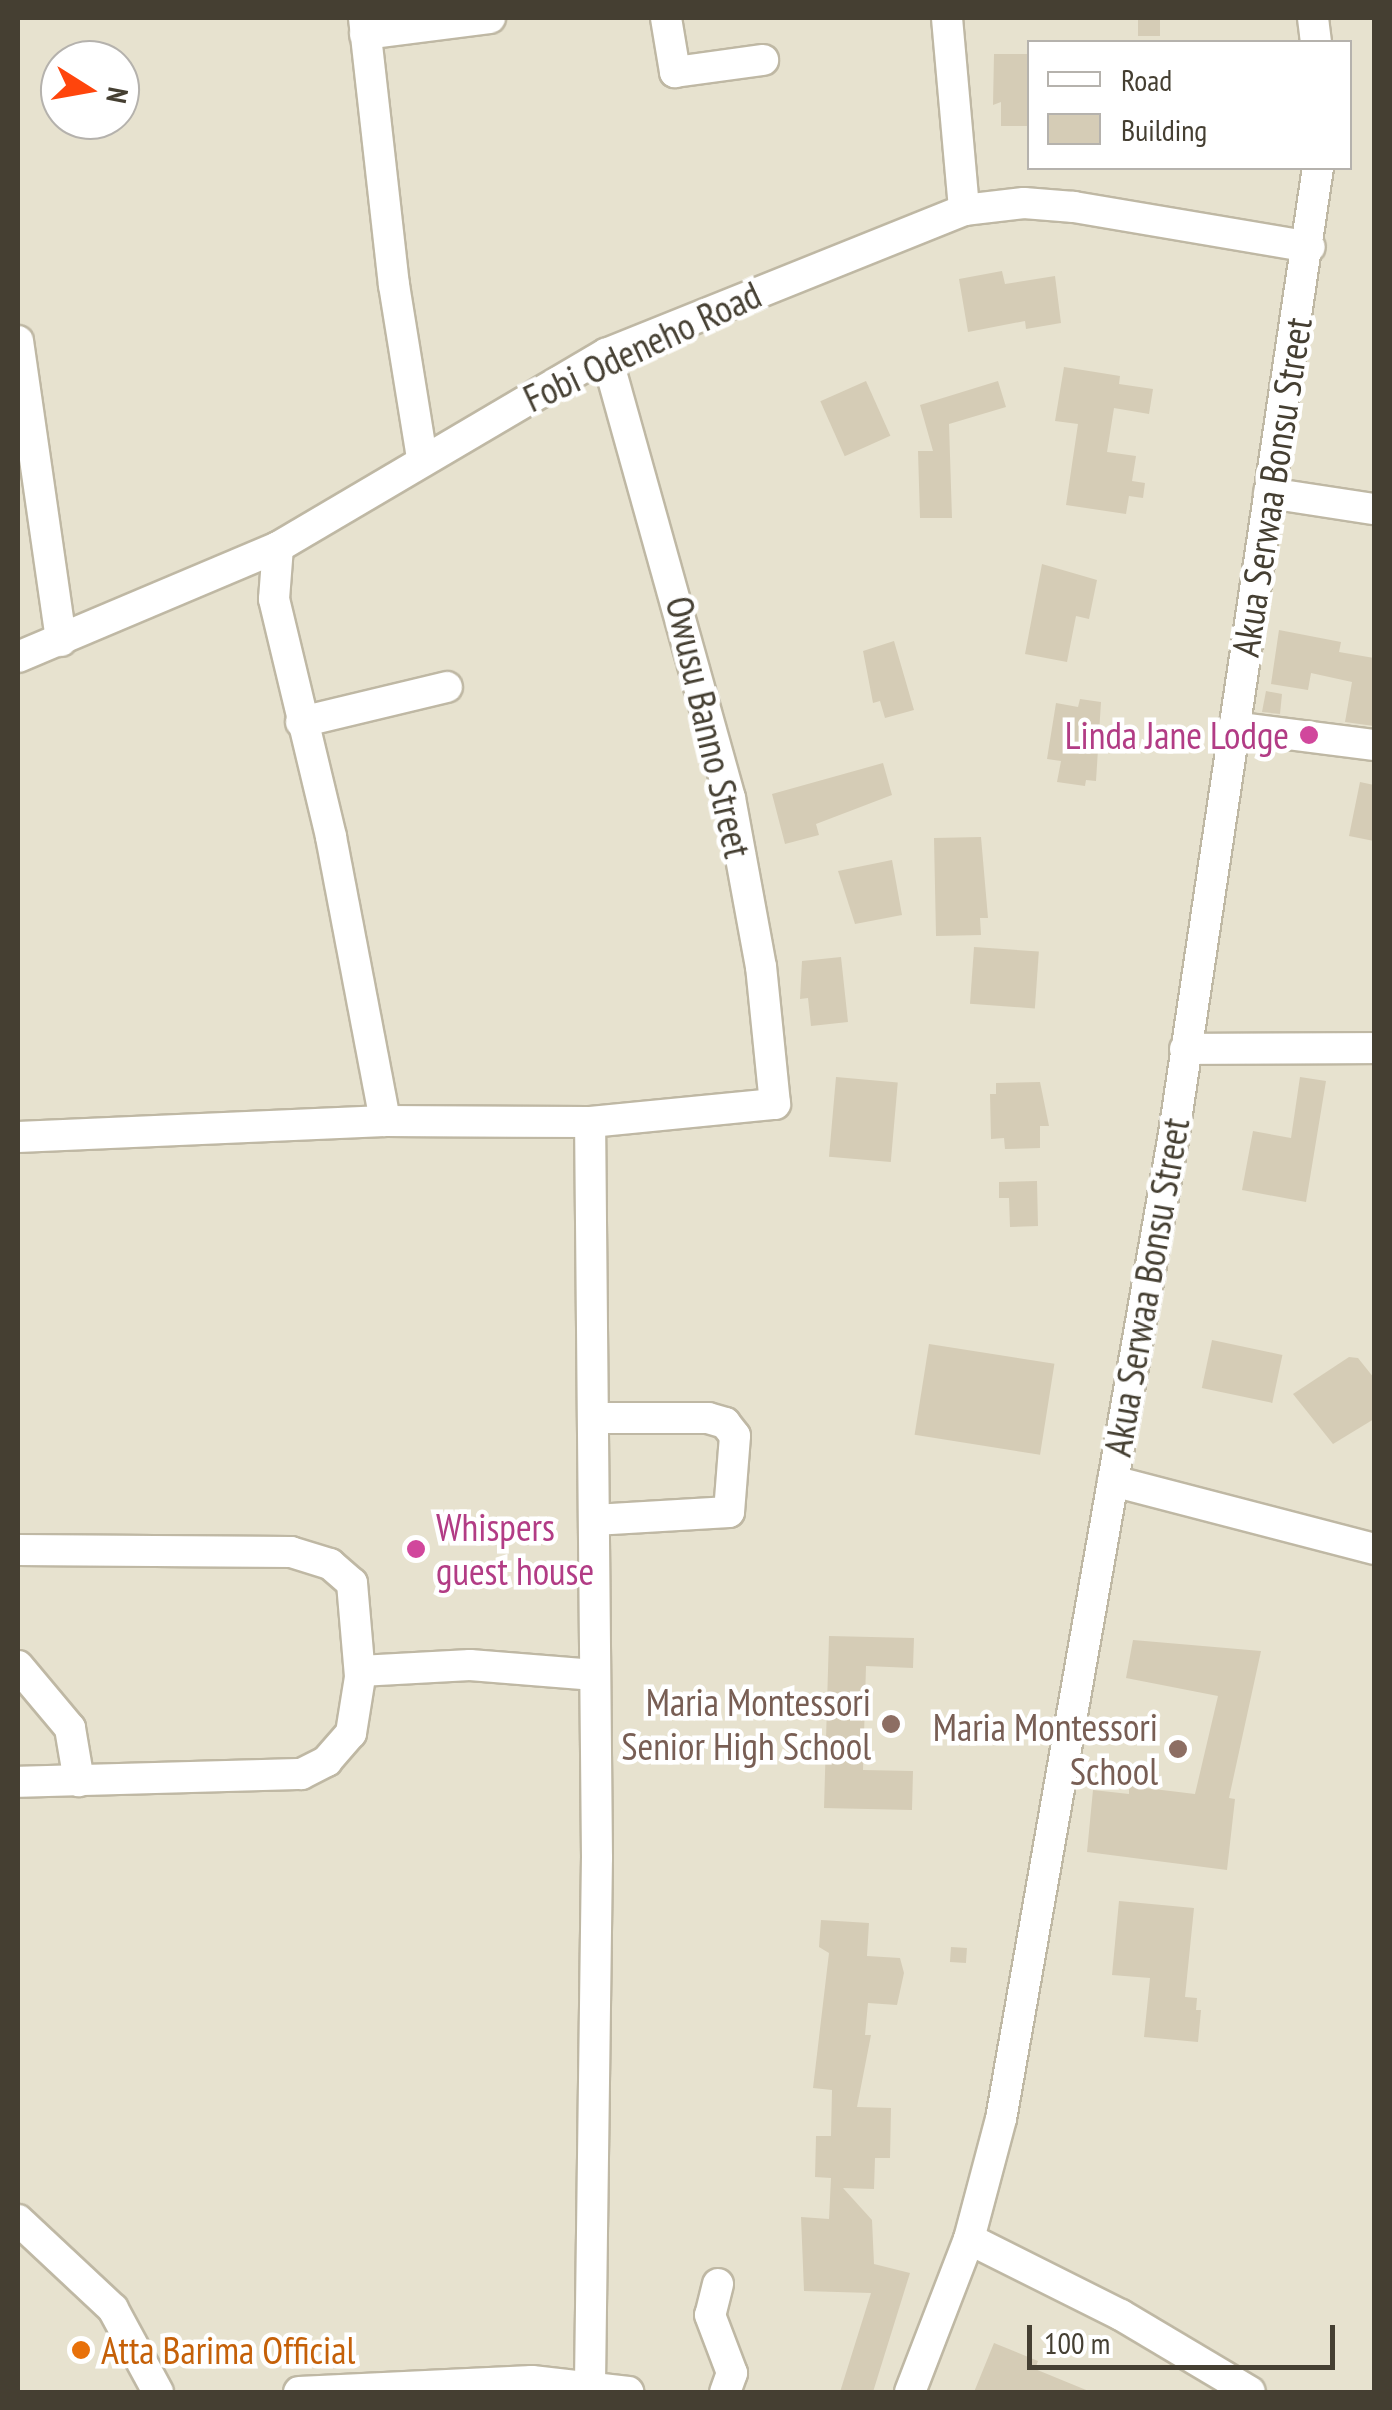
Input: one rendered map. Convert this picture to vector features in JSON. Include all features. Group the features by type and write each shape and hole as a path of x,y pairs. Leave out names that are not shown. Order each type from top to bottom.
{"street":[{"path":"422,457 394,285 364,26 490,18"},
{"path":"666,18 675,72 763,60"},
{"path":"947,18 964,210"},
{"name":"Akua Serwaa Bonsu Street","path":"910,2392 968,2239 1001,2119 1185,1049 1310,247 1318,170"},
{"name":"Fobi Odeneho Road","path":"18,657 278,547 422,457 606,354 964,210 1024,203 1074,207 1310,247"},
{"path":"18,341 61,641"},
{"name":"Owusu Banno Street","path":"590,1122 772,1106 777,1088 761,967 730,798 606,354"},
{"path":"1269,493 1374,509"},
{"path":"278,547 274,599 330,838 386,1121"},
{"path":"227,569 274,599"},
{"path":"300,722 447,686"},
{"path":"1233,727 1374,744"},
{"path":"1185,1049 1374,1048"},
{"path":"18,1137 386,1121 590,1122 608,2389 299,2392"},
{"path":"593,1418 708,1418 725,1423 735,1436 729,1512 594,1520"},
{"path":"1113,1481 1374,1549"},
{"path":"18,1550 291,1552 330,1564 352,1583 360,1672 352,1734 327,1761 301,1774 18,1782"},
{"path":"360,1672 470,1665 595,1675"},
{"path":"18,1666 70,1728 79,1781"},
{"path":"18,2220 113,2309 158,2392"},
{"path":"968,2239 1121,2315 1250,2392"},
{"path":"718,2284 710,2316 732,2373 725,2392"}],"shaded area":[{"path":"18,18 1374,18 1374,2392 18,2392"}],"building":[{"path":"1138,18 1160,18 1160,36 1138,36"},
{"path":"994,54 1027,54 1027,126 1001,126 1001,102 993,105"},
{"path":"1002,271 1005,284 1055,276 1061,323 1026,329 1025,321 968,332 959,279"},
{"path":"1064,367 1120,376 1119,384 1153,389 1149,414 1114,408 1107,452 1136,456 1132,481 1145,483 1143,498 1129,496 1126,514 1066,505 1078,424 1055,421"},
{"path":"866,381 890,436 845,456 820,401"},
{"path":"998,381 1006,407 949,424 952,518 920,518 918,451 933,451 920,405"},
{"path":"1042,564 1097,580 1089,619 1076,616 1067,662 1025,654"},
{"path":"1279,630 1341,642 1339,652 1374,658 1374,726 1345,722 1352,682 1311,673 1308,690 1271,684"},
{"path":"894,641 914,710 885,718 880,701 873,703 863,651"},
{"path":"1266,691 1282,694 1280,714 1262,712"},
{"path":"1080,699 1101,702 1096,781 1086,780 1085,786 1057,782 1061,761 1047,759 1056,703 1078,707"},
{"path":"883,763 892,795 816,824 819,835 785,844 772,794"},
{"path":"1360,782 1374,785 1374,841 1349,836"},
{"path":"981,837 988,918 980,918 981,935 936,936 934,838"},
{"path":"892,860 902,915 855,924 838,871"},
{"path":"974,947 1039,952 1035,1008 970,1004"},
{"path":"841,957 848,1022 811,1026 808,998 800,999 802,961"},
{"path":"836,1077 898,1082 891,1162 829,1157"},
{"path":"1300,1077 1326,1081 1306,1202 1242,1190 1253,1131 1291,1138"},
{"path":"1040,1082 1049,1126 1040,1126 1040,1148 1005,1149 1004,1138 991,1139 990,1094 996,1094 996,1083"},
{"path":"1037,1181 1038,1226 1010,1227 1009,1198 999,1198 999,1182"},
{"path":"1212,1340 1282,1355 1272,1403 1202,1388"},
{"path":"929,1344 1054,1364 1040,1455 915,1435"},
{"path":"1349,1357 1358,1358 1374,1378 1374,1419 1333,1444 1293,1394"},
{"path":"829,1636 914,1638 913,1668 866,1666 863,1770 913,1771 912,1810 824,1808"},
{"path":"1133,1640 1261,1651 1229,1798 1235,1799 1227,1870 1087,1852 1093,1790 1129,1794 1129,1786 1195,1794 1218,1696 1126,1678"},
{"path":"1119,1901 1194,1908 1185,1997 1197,1998 1196,2010 1201,2010 1198,2042 1144,2037 1150,1978 1112,1975"},
{"path":"821,1920 869,1923 867,1956 900,1958 904,1973 897,2005 868,2003 865,2035 871,2035 857,2107 891,2108 890,2158 875,2158 874,2189 843,2188 872,2220 874,2264 910,2273 873,2392 840,2392 871,2293 804,2291 801,2217 829,2219 831,2178 815,2177 816,2136 831,2136 832,2090 813,2088 829,1953 819,1947"},
{"path":"951,1947 967,1948 966,1963 950,1962"},
{"path":"994,2343 1038,2361 1035,2369 1091,2392 974,2392"}],"place":[{"name":"Linda Jane Lodge","path":"1309,735"},
{"name":"Whispers guest house","path":"416,1549"},
{"name":"Maria Montessori Senior High School","path":"891,1724"},
{"name":"Maria Montessori School","path":"1178,1749"},
{"name":"Atta Barima Official","path":"81,2350"}]}
